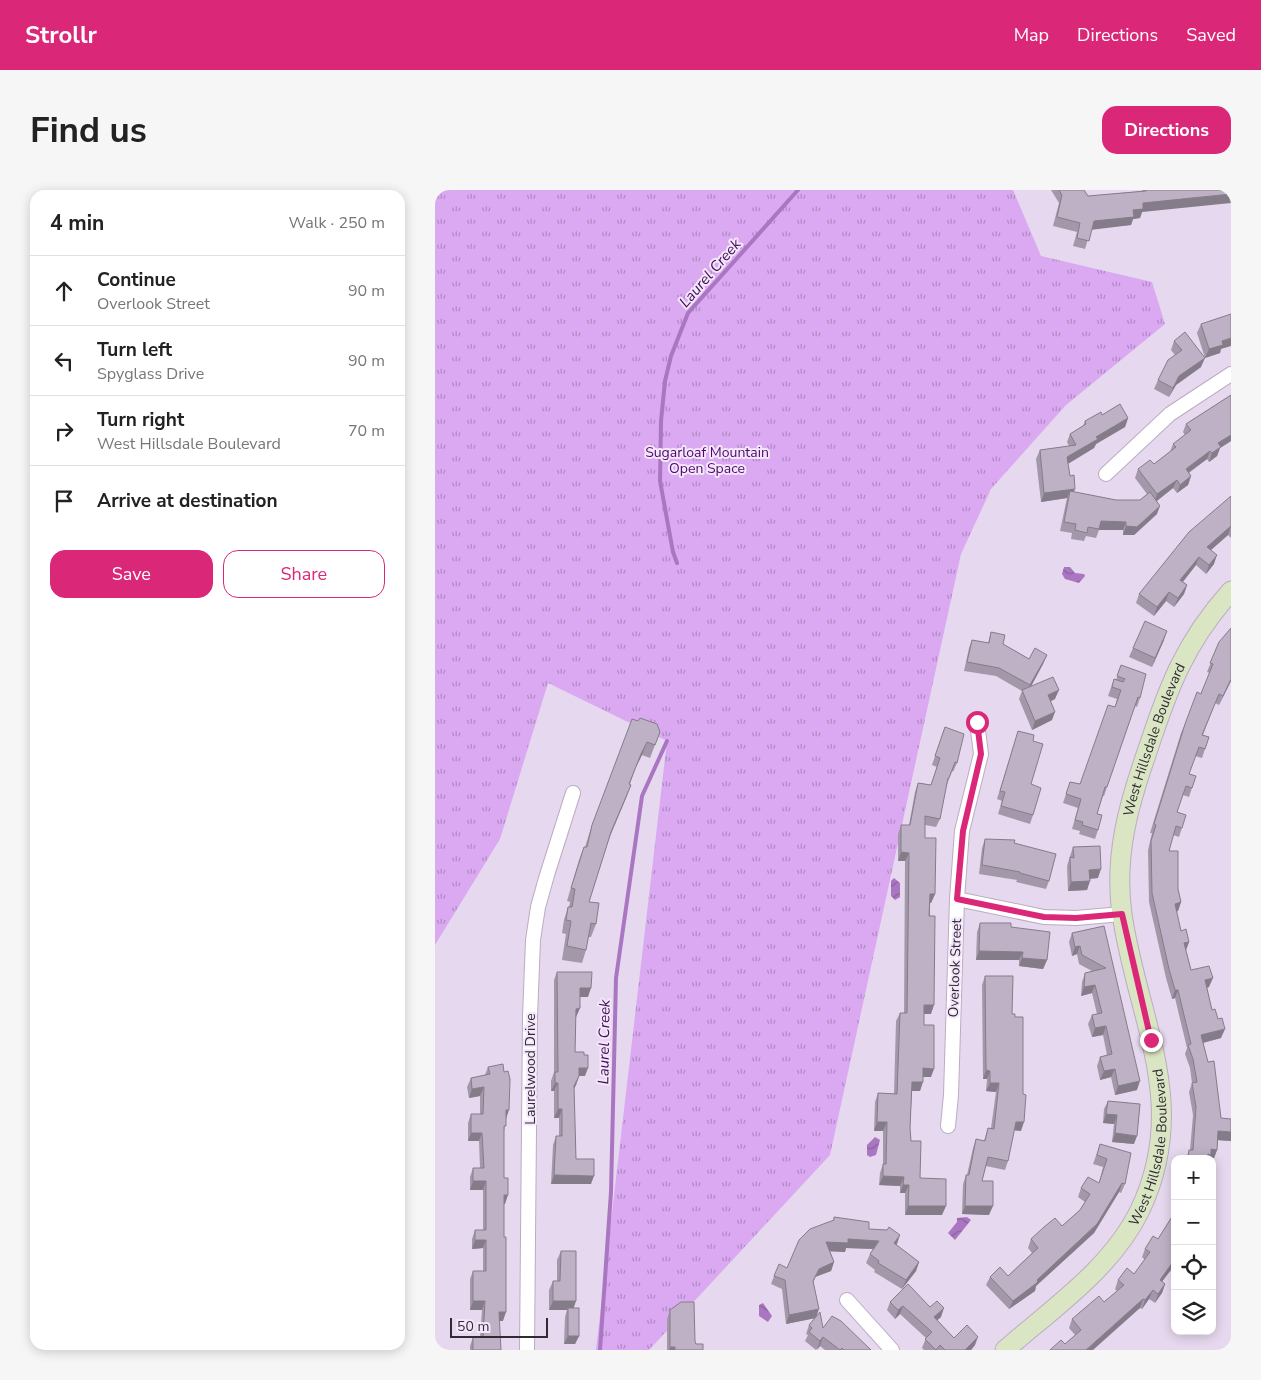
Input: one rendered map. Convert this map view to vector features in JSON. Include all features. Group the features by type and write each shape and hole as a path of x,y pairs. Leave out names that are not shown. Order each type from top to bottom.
{"main road":[{"name":"West Hillsdale Boulevard","path":"1005,1350 1107,1258 1131,1226 1154,1174 1162,1134 1162,1093 1156,1058 1122,914 1119,874 1122,837 1132,795 1167,693 1186,651 1215,609 1231,591"}],"street":[{"path":"1106,474 1170,414 1231,374"},
{"name":"Overlook Street","path":"948,1126 951,1095 957,899 963,831 981,754 977,722"},
{"name":"Laurelwood Drive","path":"527,1350 530,1017 533,940 545,883 573,793"},
{"path":"957,899 1044,917 1076,918 1122,914"},
{"path":"847,1300 892,1350"}],"green space":[{"name":"Sugarloaf Mountain Open Space","path":"435,190 1013,190 1041,256 1152,282 1165,324 1066,405 991,489 961,554 830,1155 649,1350 596,1350 667,741 548,683 500,839 435,945"}],"water":[{"path":"1064,567 1070,567 1075,573 1084,574 1085,576 1079,583 1065,579 1062,574"},
{"path":"894,878 900,883 900,897 895,900 891,896 891,881"},
{"path":"875,1137 880,1140 876,1155 870,1157 867,1155 867,1145"},
{"path":"967,1217 971,1220 955,1240 948,1233 957,1222 957,1218"},
{"path":"763,1303 772,1316 768,1322 759,1316 759,1305"}],"building":[{"path":"1059,190 1084,190 1088,196 1146,190 1231,190 1231,194 1143,203 1143,209 1133,210 1134,217 1094,221 1089,241 1077,238 1080,223 1057,217 1062,195"},
{"path":"1231,314 1231,338 1222,341 1223,345 1209,349 1201,324"},
{"path":"1185,332 1205,358 1179,376 1173,388 1158,380 1168,360 1182,350 1174,341"},
{"path":"1231,395 1231,435 1218,443 1221,447 1212,453 1210,451 1186,469 1191,476 1180,485 1177,480 1157,494 1138,469 1150,460 1154,464 1176,447 1173,444 1191,430 1186,424"},
{"path":"1120,404 1128,418 1096,437 1098,439 1067,457 1070,476 1074,475 1075,489 1044,493 1040,450 1076,445 1070,434 1086,424 1085,421 1101,412 1102,415"},
{"path":"1070,491 1116,500 1140,500 1150,492 1160,506 1137,527 1126,526 1126,522 1101,521 1099,529 1088,527 1087,533 1075,530 1076,524 1064,522"},
{"path":"1231,496 1231,526 1207,547 1217,555 1209,565 1199,557 1180,580 1187,585 1178,598 1169,592 1157,607 1139,594 1189,532"},
{"path":"1145,621 1167,631 1155,658 1133,648"},
{"path":"1231,628 1231,679 1223,696 1219,694 1202,735 1209,737 1205,749 1199,747 1189,774 1196,776 1192,788 1186,786 1177,812 1186,815 1182,828 1176,826 1169,851 1178,851 1178,889 1181,902 1175,904 1181,931 1186,929 1189,942 1184,943 1191,970 1209,966 1213,978 1205,980 1212,1010 1215,1009 1218,1019 1222,1018 1225,1029 1201,1035 1208,1062 1214,1061 1221,1118 1231,1119 1231,1132 1218,1131 1217,1150 1211,1149 1211,1155 1188,1155 1189,1150 1193,1150 1196,1107 1192,1083 1197,1082 1193,1059 1188,1045 1191,1044 1178,990 1175,990 1169,969 1152,893 1151,841 1156,825 1154,824 1185,724 1197,692 1201,694 1213,664 1210,663 1219,642"},
{"path":"991,632 1005,635 1003,644 1029,659 1035,648 1047,655 1030,685 999,668 967,662 972,640 989,643"},
{"path":"1121,665 1146,674 1140,698 1138,697 1107,787 1105,787 1097,814 1102,815 1098,830 1082,825 1083,822 1075,820 1081,799 1066,794 1070,782 1080,784 1108,705 1115,707 1121,690 1112,687 1114,679 1123,682 1125,679 1117,676"},
{"path":"1053,677 1059,690 1048,695 1055,712 1035,721 1022,690"},
{"path":"640,718 657,724 660,732 655,745 647,742 641,754 629,784 631,785 611,832 589,902 599,903 596,924 591,923 586,950 567,946 571,921 566,920 568,907 572,907 575,889 571,888 584,847 587,847 592,825 632,719 638,721"},
{"path":"945,727 964,734 957,763 955,762 948,778 940,819 925,816 925,838 936,838 935,894 930,894 929,916 935,916 934,1005 924,1005 924,1025 934,1025 934,1069 923,1068 923,1082 912,1082 910,1128 911,1141 921,1141 920,1178 946,1179 946,1206 908,1206 909,1185 903,1185 904,1177 883,1176 883,1164 886,1164 887,1122 877,1122 878,1093 897,1094 900,1013 907,1013 909,853 901,852 901,825 910,825 918,783 931,785 940,758 935,756"},
{"path":"1018,731 1034,735 1033,741 1043,744 1031,784 1041,788 1033,815 1001,806 1005,792 1000,791"},
{"path":"985,839 1015,840 1014,843 1056,854 1049,881 1020,872 982,865"},
{"path":"1100,846 1101,869 1089,870 1090,881 1071,882 1070,857 1074,858 1073,847"},
{"path":"980,923 1011,923 1011,927 1050,932 1047,960 1022,958 1023,952 979,951"},
{"path":"1104,926 1140,1081 1118,1086 1115,1069 1104,1071 1100,1057 1112,1054 1106,1026 1095,1028 1092,1015 1102,1013 1095,985 1084,987 1085,973 1106,968 1082,955 1080,946 1075,947 1072,933"},
{"path":"557,972 592,972 591,988 580,988 580,1008 576,1009 575,1052 584,1052 584,1055 588,1055 588,1068 579,1068 579,1076 574,1086 576,1159 594,1159 594,1176 554,1175 556,1136 562,1136 562,1109 558,1109 558,1083 555,1083 555,1072 558,1072"},
{"path":"985,976 1013,976 1012,1014 1015,1014 1015,1017 1023,1017 1023,1094 1026,1095 1024,1122 1016,1122 1008,1161 988,1157 982,1181 993,1181 993,1206 965,1206 966,1175 969,1175 976,1139 985,1141 988,1128 994,1129 999,1083 990,1083 990,1071 986,1070"},
{"path":"503,1064 504,1072 508,1071 510,1079 509,1110 506,1110 506,1126 504,1126 504,1178 508,1178 508,1195 504,1195 506,1312 499,1312 501,1350 473,1350 473,1337 483,1337 485,1301 473,1301 473,1271 486,1271 486,1240 475,1240 475,1230 486,1230 486,1181 473,1181 473,1168 484,1168 482,1133 471,1133 471,1114 483,1114 484,1087 472,1089 471,1078 490,1074 488,1067"},
{"path":"1108,1101 1140,1104 1137,1136 1115,1133 1117,1115 1106,1114"},
{"path":"1100,1144 1131,1153 1125,1184 1122,1183 1097,1224 1037,1280 1038,1282 1013,1301 990,1277 1000,1267 1008,1276 1038,1248 1031,1239 1044,1227 1055,1218 1062,1226 1080,1210 1090,1194 1081,1188 1088,1177 1099,1183 1107,1159 1097,1155"},
{"path":"834,1217 869,1222 869,1229 887,1230 889,1227 900,1235 894,1243 919,1262 906,1280 878,1263 879,1261 870,1254 879,1241 848,1239 848,1243 826,1242 834,1262 819,1269 813,1281 819,1309 789,1315 785,1280 774,1276 779,1264 787,1268 799,1240 810,1229 834,1220"},
{"path":"1171,1218 1171,1265 1160,1280 1165,1284 1158,1294 1153,1290 1145,1300 1143,1299 1086,1350 1050,1350 1061,1340 1065,1344 1081,1330 1072,1319 1099,1296 1104,1302 1124,1285 1118,1280 1127,1268 1134,1274 1150,1252 1145,1249 1153,1236 1158,1239"},
{"path":"561,1251 576,1251 576,1301 553,1301 553,1281 560,1281"},
{"path":"908,1284 930,1307 937,1301 944,1308 934,1317 954,1338 967,1325 978,1337 965,1350 945,1350 940,1345 936,1350 925,1339 932,1332 903,1306 898,1310 890,1302"},
{"path":"681,1302 694,1302 695,1341 696,1344 703,1344 703,1350 675,1350 675,1347 670,1347 670,1310"},
{"path":"568,1308 579,1308 579,1336 568,1336"},
{"path":"820,1312 823,1328 832,1316 841,1321 871,1350 844,1350 842,1348 840,1350 823,1337 820,1341 809,1332 812,1328 809,1325"},
{"path":"1231,1346 1231,1350 1221,1350"}],"waterway":[{"name":"Laurel Creek","path":"677,563 673,552 660,481 661,421 665,381 671,356 688,313 798,190"},
{"name":"Laurel Creek","path":"600,1350 611,1192 616,978 642,796 667,741"}],"route":[{"path":"977,722 981,754 963,831 957,899 1044,917 1076,918 1122,914 1151,1040"}]}
